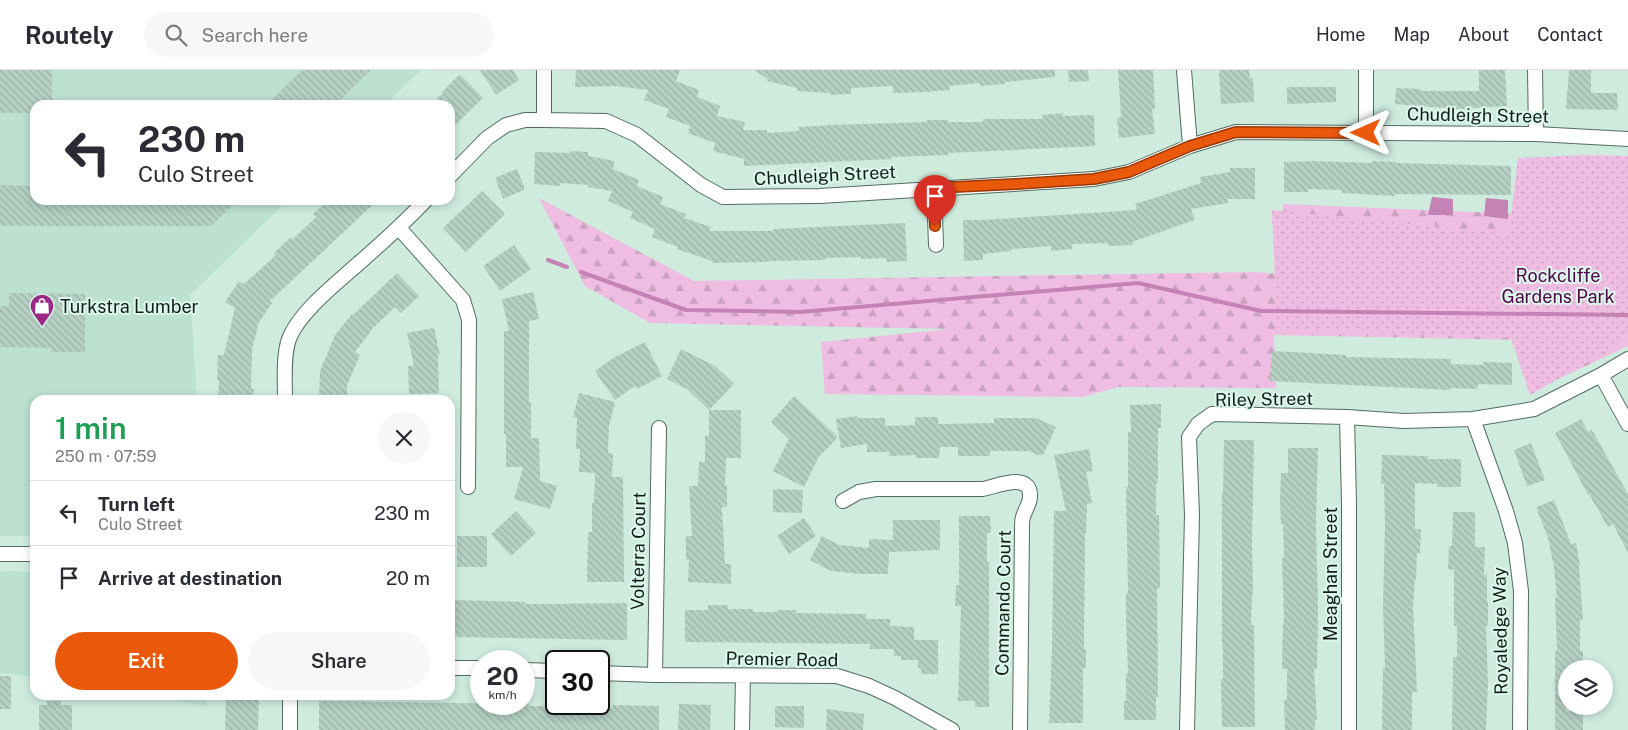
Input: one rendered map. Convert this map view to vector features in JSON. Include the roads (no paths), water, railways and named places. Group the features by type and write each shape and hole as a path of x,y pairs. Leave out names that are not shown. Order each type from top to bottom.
{"street":[{"path":"544,70 544,120"},
{"path":"1184,70 1190,146"},
{"path":"1366,70 1366,133"},
{"path":"1535,70 1536,134"},
{"name":"Chudleigh Street","path":"455,171 487,138 506,125 525,120 606,121 637,135 701,185 723,197 820,196 1094,179 1129,172 1190,146 1236,132 1536,134 1628,138"},
{"path":"934,188 936,246"},
{"path":"285,395 285,367 288,340 294,329 313,304 399,228 421,205"},
{"path":"399,228 464,300 467,309 469,320 468,488"},
{"name":"Riley Street","path":"1187,730 1192,515 1189,437 1198,424 1212,414 1347,417 1404,421 1473,419 1534,408 1601,375 1628,359"},
{"path":"1601,375 1628,424"},
{"name":"Meaghan Street","path":"1347,417 1349,730"},
{"name":"Royaledge Way","path":"1473,419 1506,511 1515,542 1521,591 1520,730"},
{"name":"Volterra Court","path":"655,675 659,428"},
{"name":"Commando Court","path":"843,501 859,492 876,488 982,489 996,487 1012,481 1022,483 1028,488 1030,501 1023,517 1022,528 1020,730"},
{"path":"0,554 30,554"},
{"path":"455,668 470,668"},
{"name":"Premier Road","path":"610,673 837,676 869,686 895,698 952,730"},
{"path":"742,730 743,676"},
{"path":"290,700 290,730"}],"waterway":[{"path":"548,260 567,267"},
{"path":"581,272 686,310 800,312 1138,283 1261,311 1628,315"}],"place":[{"name":"Turkstra Lumber","path":"42,327"}],"park label":[{"name":"Rockcliffe Gardens Park","path":"1558,285"}]}
